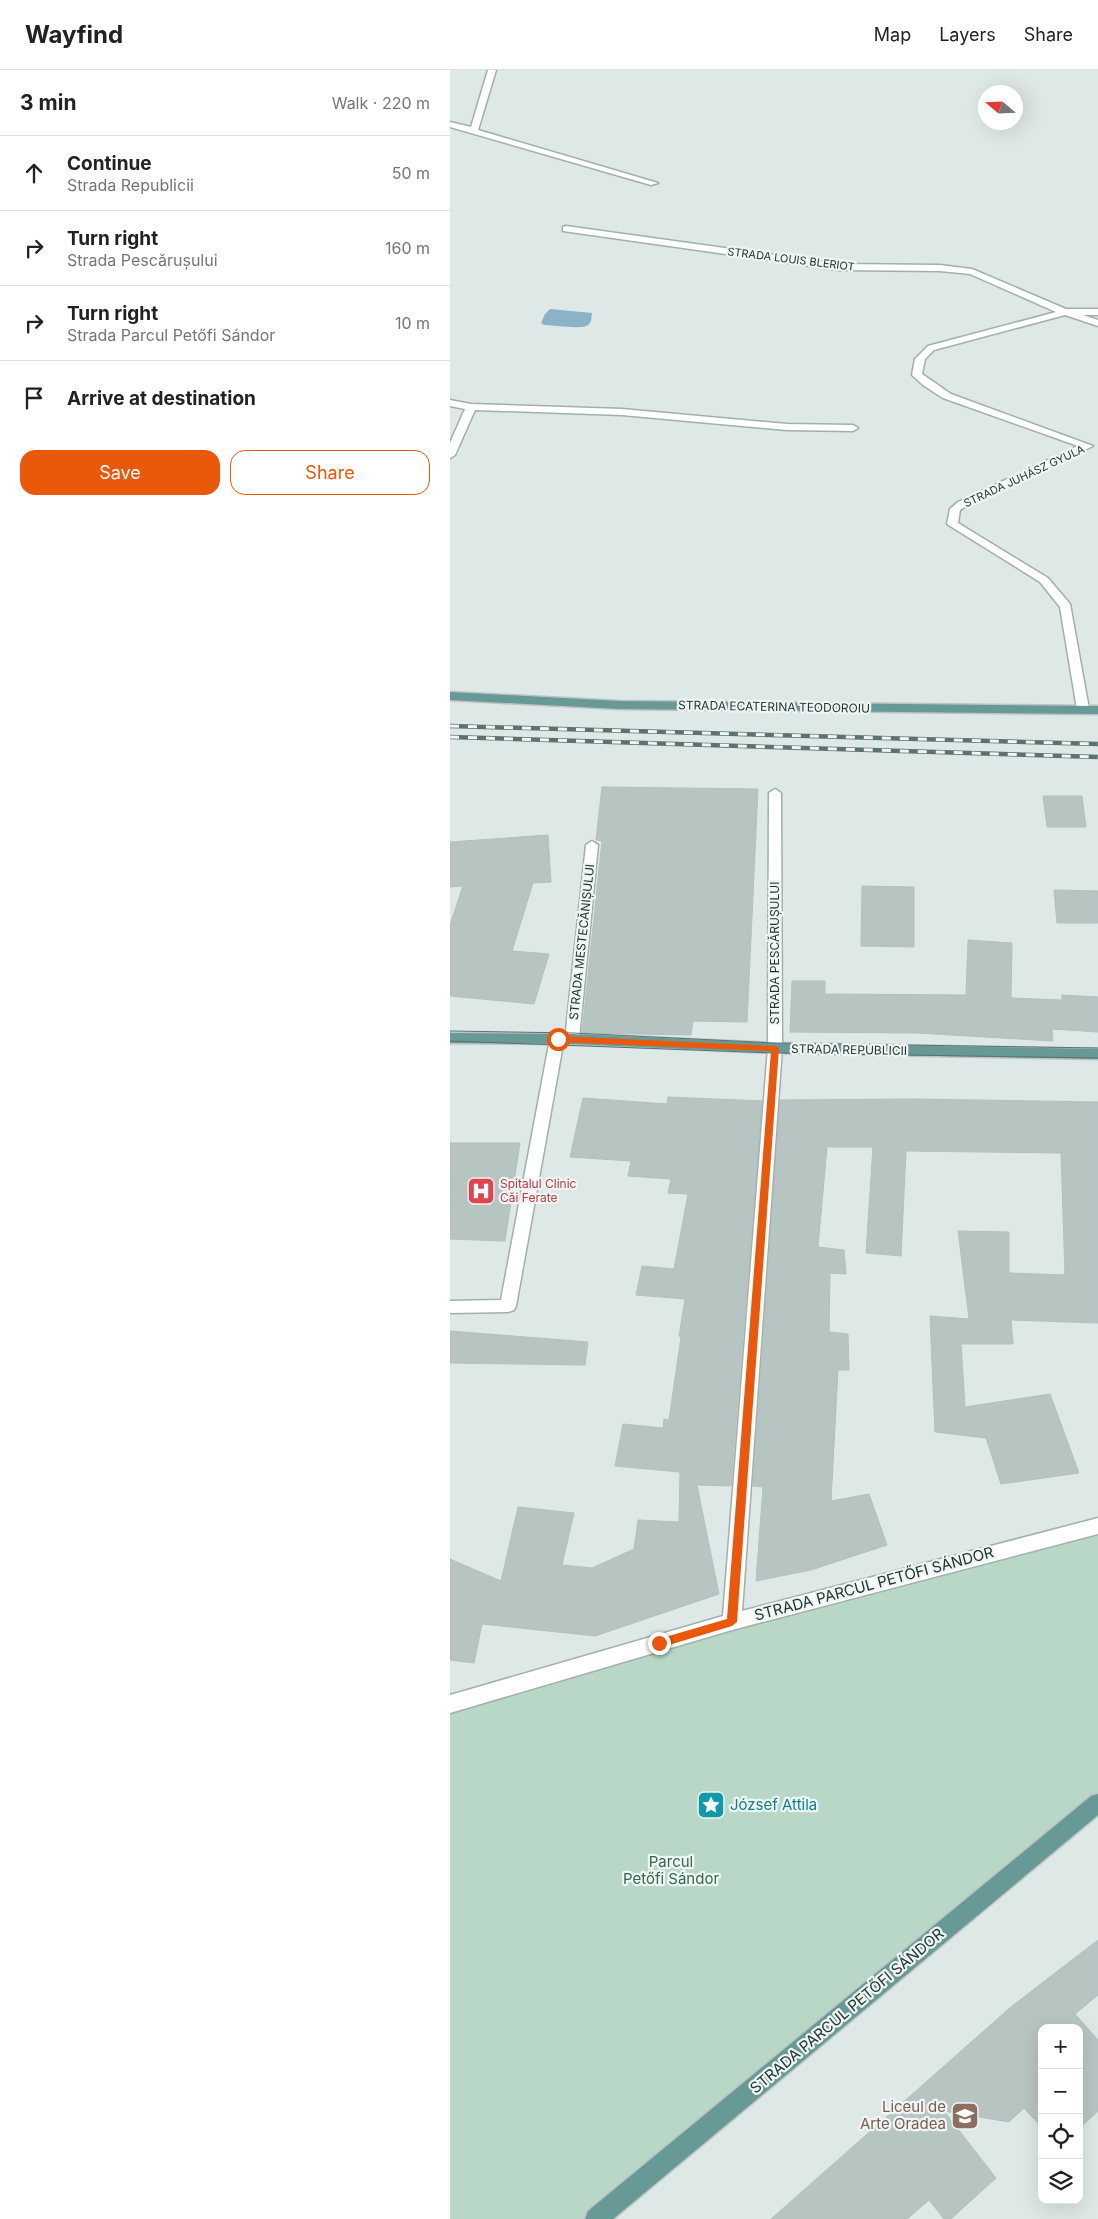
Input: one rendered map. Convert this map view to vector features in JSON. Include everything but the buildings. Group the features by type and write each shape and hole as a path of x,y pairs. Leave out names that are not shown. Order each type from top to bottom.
{"main road":[{"name":"STRADA ECATERINA TEODOROIU","path":"450,696 619,705 1098,710"},
{"name":"STRADA REPUBLICII","path":"450,1038 565,1039 775,1048 1098,1054"},
{"name":"STRADA PARCUL PETŐFI SÁNDOR","path":"596,2219 1098,1803"}],"street":[{"path":"474,130 492,70"},
{"path":"450,124 654,183"},
{"name":"STRADA LOUIS BLERIOT","path":"566,229 839,267 940,268 972,272 1065,312 1098,323"},
{"path":"1065,312 1098,312"},
{"name":"STRADA JUHÁSZ GYULA","path":"1065,312 931,348 921,355 917,365 917,375 947,396 1093,446"},
{"path":"450,403 471,407 622,412 787,427 853,428"},
{"path":"450,455 471,407"},
{"name":"STRADA JUHÁSZ GYULA","path":"1083,709 1066,606 1044,580 952,524 955,509 962,504 1069,453 1093,446"},
{"name":"STRADA PESCĂRUȘULUI","path":"732,1622 775,1048 775,792"},
{"name":"STRADA MESTECĂNIȘULUI","path":"450,1307 508,1306 565,1039 592,845"},
{"name":"STRADA PARCUL PETŐFI SÁNDOR","path":"450,1704 732,1622 1098,1526"}],"green space":[{"name":"Parcul Petőfi Sándor","path":"1098,1523 1098,1804 595,2219 450,2219 450,1707"}],"water":[{"path":"550,309 592,313 591,321 588,325 580,327 544,325 541,323 545,314"}],"tram line":[{"path":"450,1031 573,1033 775,1043 1098,1048"},
{"path":"450,1041 774,1053 1098,1058"}],"railway":[{"path":"450,726 1098,744"},
{"path":"450,737 1098,757"}],"place":[{"name":"Spitalul Clinic Căi Ferate","path":"481,1191"},
{"name":"József Attila","path":"711,1805"},
{"name":"Liceul de Arte Oradea","path":"965,2116"}],"route":[{"path":"558,1039 775,1048 732,1622 659,1643"}]}
